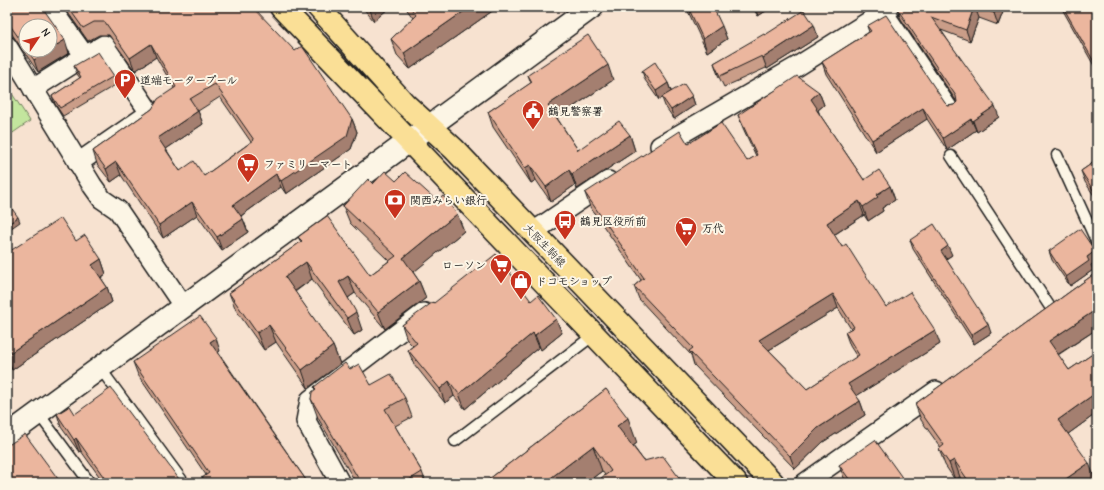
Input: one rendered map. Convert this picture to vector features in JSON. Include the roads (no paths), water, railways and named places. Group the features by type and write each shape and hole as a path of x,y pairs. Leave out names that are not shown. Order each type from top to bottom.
{"main road":[{"path":"281,7 736,483"},
{"name":"大阪生駒線","path":"318,7 405,104 454,149 773,483"}],"street":[{"path":"50,7 85,56"},
{"path":"7,436 410,142 592,7"},
{"path":"646,156 798,66 889,9"},
{"path":"34,89 104,45 150,113 78,163"},
{"path":"7,46 78,163 102,199 118,210 184,307"},
{"path":"533,232 626,169"},
{"path":"340,483 306,421 310,400 440,301"},
{"path":"805,483 947,383"}],"lane":[{"path":"889,9 955,111"},
{"path":"1056,155 1097,243"},
{"path":"951,156 1051,311"},
{"path":"455,441 595,334"},
{"path":"100,368 184,483"},
{"path":"38,413 90,483"}],"place":[{"name":"道端モータープール","path":"125,100"},
{"name":"鶴見警察署","path":"533,130"},
{"name":"ファミリーマート","path":"248,184"},
{"name":"関西みらい銀行","path":"395,220"},
{"name":"鶴見区役所前","path":"565,240"},
{"name":"万代","path":"686,248"},
{"name":"ローソン","path":"501,284"},
{"name":"ドコモショップ","path":"521,300"}]}
